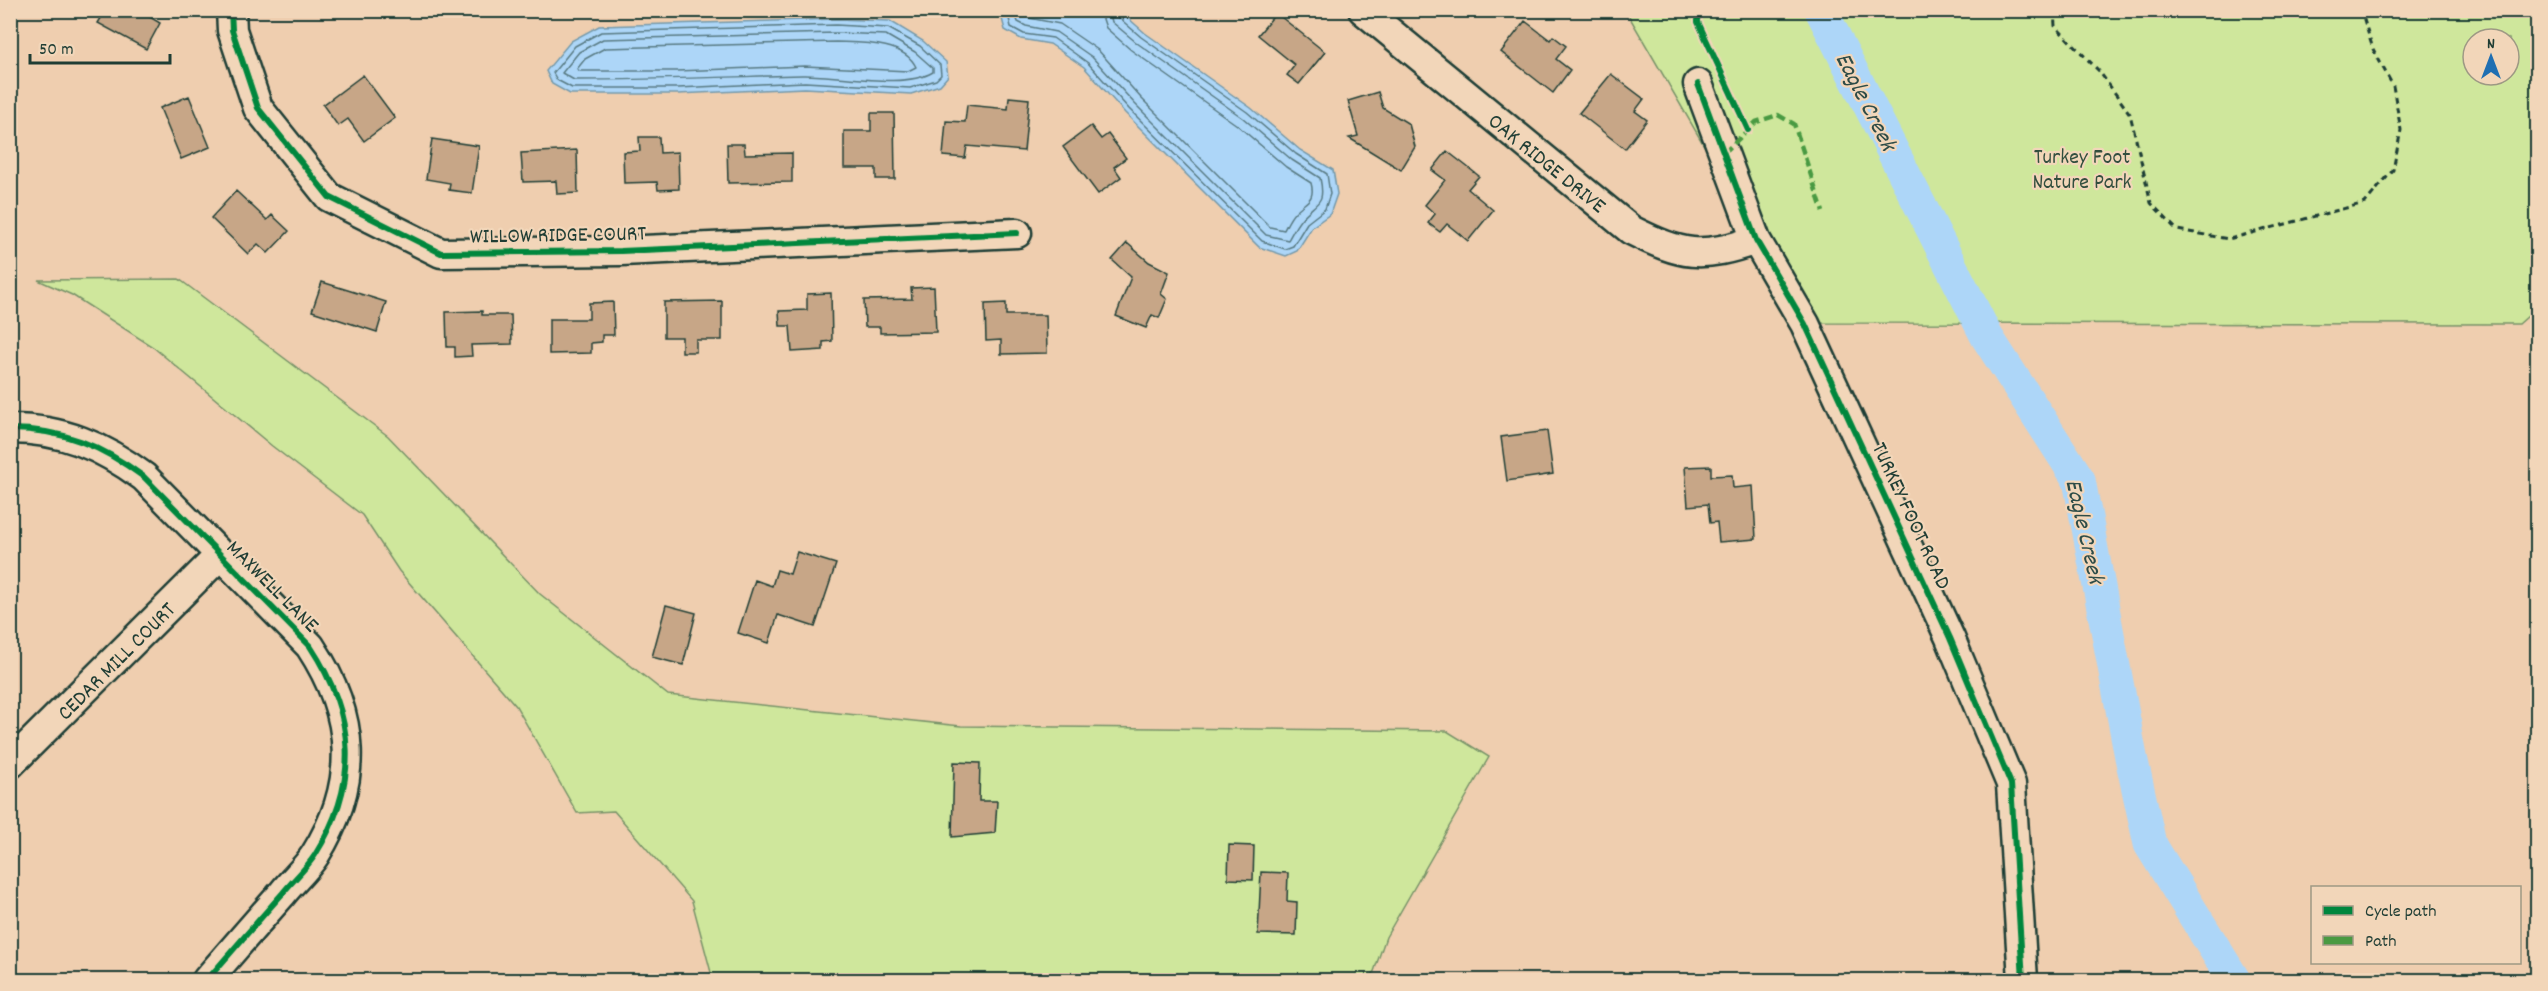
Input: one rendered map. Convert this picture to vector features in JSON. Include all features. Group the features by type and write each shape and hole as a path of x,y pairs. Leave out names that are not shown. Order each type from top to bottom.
{"street":[{"name":"WILLOW RIDGE COURT","path":"231,10 232,30 258,108 329,197 441,253 621,251 1017,233"},
{"name":"OAK RIDGE DRIVE","path":"1363,10 1631,230 1658,244 1688,254 1722,252 1756,240"},
{"name":"TURKEY FOOT ROAD","path":"1698,84 1756,240 1805,324 1950,638 2011,784 2023,981"},
{"name":"MAXWELL LANE","path":"10,429 58,432 87,441 116,456 144,477 310,646 326,670 339,699 348,762 342,793 331,825 313,858 207,981"},
{"name":"CEDAR MILL COURT","path":"10,764 219,555"}],"path":[{"path":"2054,10 2055,26 2099,71 2130,114 2151,203 2177,230 2229,239 2365,203 2393,170 2401,130 2393,86 2373,49 2361,10"}],"green space":[{"name":"Turkey Foot Nature Park","path":"1626,11 2537,11 2537,308 2519,324 1807,323"},
{"path":"179,279 388,436 540,594 668,695 961,726 1447,731 1489,757 1386,937 1371,980 713,980 692,901 614,811 577,813 516,706 399,571 362,515 272,446 153,347 72,295 38,280"}],"water":[{"path":"1000,11 1120,11 1145,33 1251,108 1300,150 1333,170 1337,194 1330,214 1312,227 1297,251 1286,256 1259,247 1125,113 1084,67 1050,44 1021,39 1005,30"},
{"path":"836,19 890,21 923,41 946,62 948,76 940,85 911,94 805,88 678,94 570,94 552,84 546,71 571,41 599,26"}],"building":[{"path":"106,10 138,10 160,23 146,49 98,23"},
{"path":"1276,13 1325,52 1299,84 1287,75 1295,65 1258,35"},
{"path":"1525,21 1550,40 1553,36 1566,46 1556,59 1570,70 1553,93 1501,52"},
{"path":"1611,74 1644,99 1635,111 1647,120 1625,149 1579,113"},
{"path":"363,75 395,118 364,141 348,119 338,126 323,105"},
{"path":"1378,92 1383,108 1409,124 1415,147 1401,170 1349,138 1358,136 1348,101"},
{"path":"189,96 210,147 181,159 160,108"},
{"path":"1009,97 1029,99 1024,151 967,146 965,158 943,156 946,121 965,122 967,105 1008,109"},
{"path":"871,113 894,113 895,179 876,179 876,168 844,168 844,131 871,131"},
{"path":"1091,126 1101,139 1108,134 1126,158 1114,167 1121,177 1098,194 1063,147"},
{"path":"639,137 659,137 660,153 678,152 679,189 658,190 657,182 624,183 623,152 640,151"},
{"path":"432,139 479,146 472,193 449,190 450,183 426,179"},
{"path":"727,144 744,144 745,154 792,153 792,182 728,183"},
{"path":"577,150 578,193 557,194 556,181 523,182 521,153"},
{"path":"1447,151 1479,176 1468,189 1493,210 1468,241 1447,224 1440,232 1428,223 1435,214 1425,205 1445,180 1432,170"},
{"path":"236,191 267,220 272,215 289,231 268,253 258,244 248,254 211,218"},
{"path":"1127,243 1149,262 1169,272 1161,294 1167,299 1159,318 1152,315 1146,328 1116,316 1131,277 1112,260"},
{"path":"322,282 386,302 377,332 312,311"},
{"path":"934,287 936,332 880,333 880,327 865,327 864,300 912,299 911,288"},
{"path":"831,293 832,341 823,342 823,350 792,352 790,326 780,326 779,311 807,310 807,294"},
{"path":"722,301 722,340 696,340 696,352 682,352 682,337 664,337 664,302"},
{"path":"613,302 614,335 602,335 602,342 591,343 591,353 549,354 549,319 589,319 589,303"},
{"path":"1006,303 1006,315 1046,315 1047,353 1001,354 1001,340 986,341 985,304"},
{"path":"482,311 482,315 511,315 512,344 471,345 472,356 455,357 455,347 447,347 446,312"},
{"path":"1547,431 1553,474 1507,481 1501,437"},
{"path":"1711,466 1711,476 1732,475 1733,488 1753,486 1756,539 1719,542 1717,522 1710,523 1708,504 1688,506 1685,467"},
{"path":"797,552 836,564 815,627 778,615 769,643 738,633 755,580 772,586 777,570 790,574"},
{"path":"666,605 696,613 683,665 652,657"},
{"path":"954,762 980,763 979,801 997,801 995,833 952,837"},
{"path":"1229,845 1254,846 1253,880 1228,879"},
{"path":"1261,872 1288,873 1287,901 1297,902 1296,935 1258,934"}],"waterway":[{"name":"Eagle Creek","path":"1821,10 1987,337 2079,480 2131,757 2150,844 2234,980"}],"marked path":[{"path":"1724,153 1756,122 1778,115 1794,124 1823,212"}],"cycle path":[{"path":"231,10 232,30 258,108 329,197 441,253 621,251 1017,233"},
{"path":"1698,10 1698,22 1748,130"},
{"path":"1698,84 1756,240 1805,324 1950,638 2011,784 2023,980"},
{"path":"10,429 47,432 81,441 113,456 144,477 310,646 337,698 344,724 347,750 340,802 330,828 307,865 207,980"}]}
